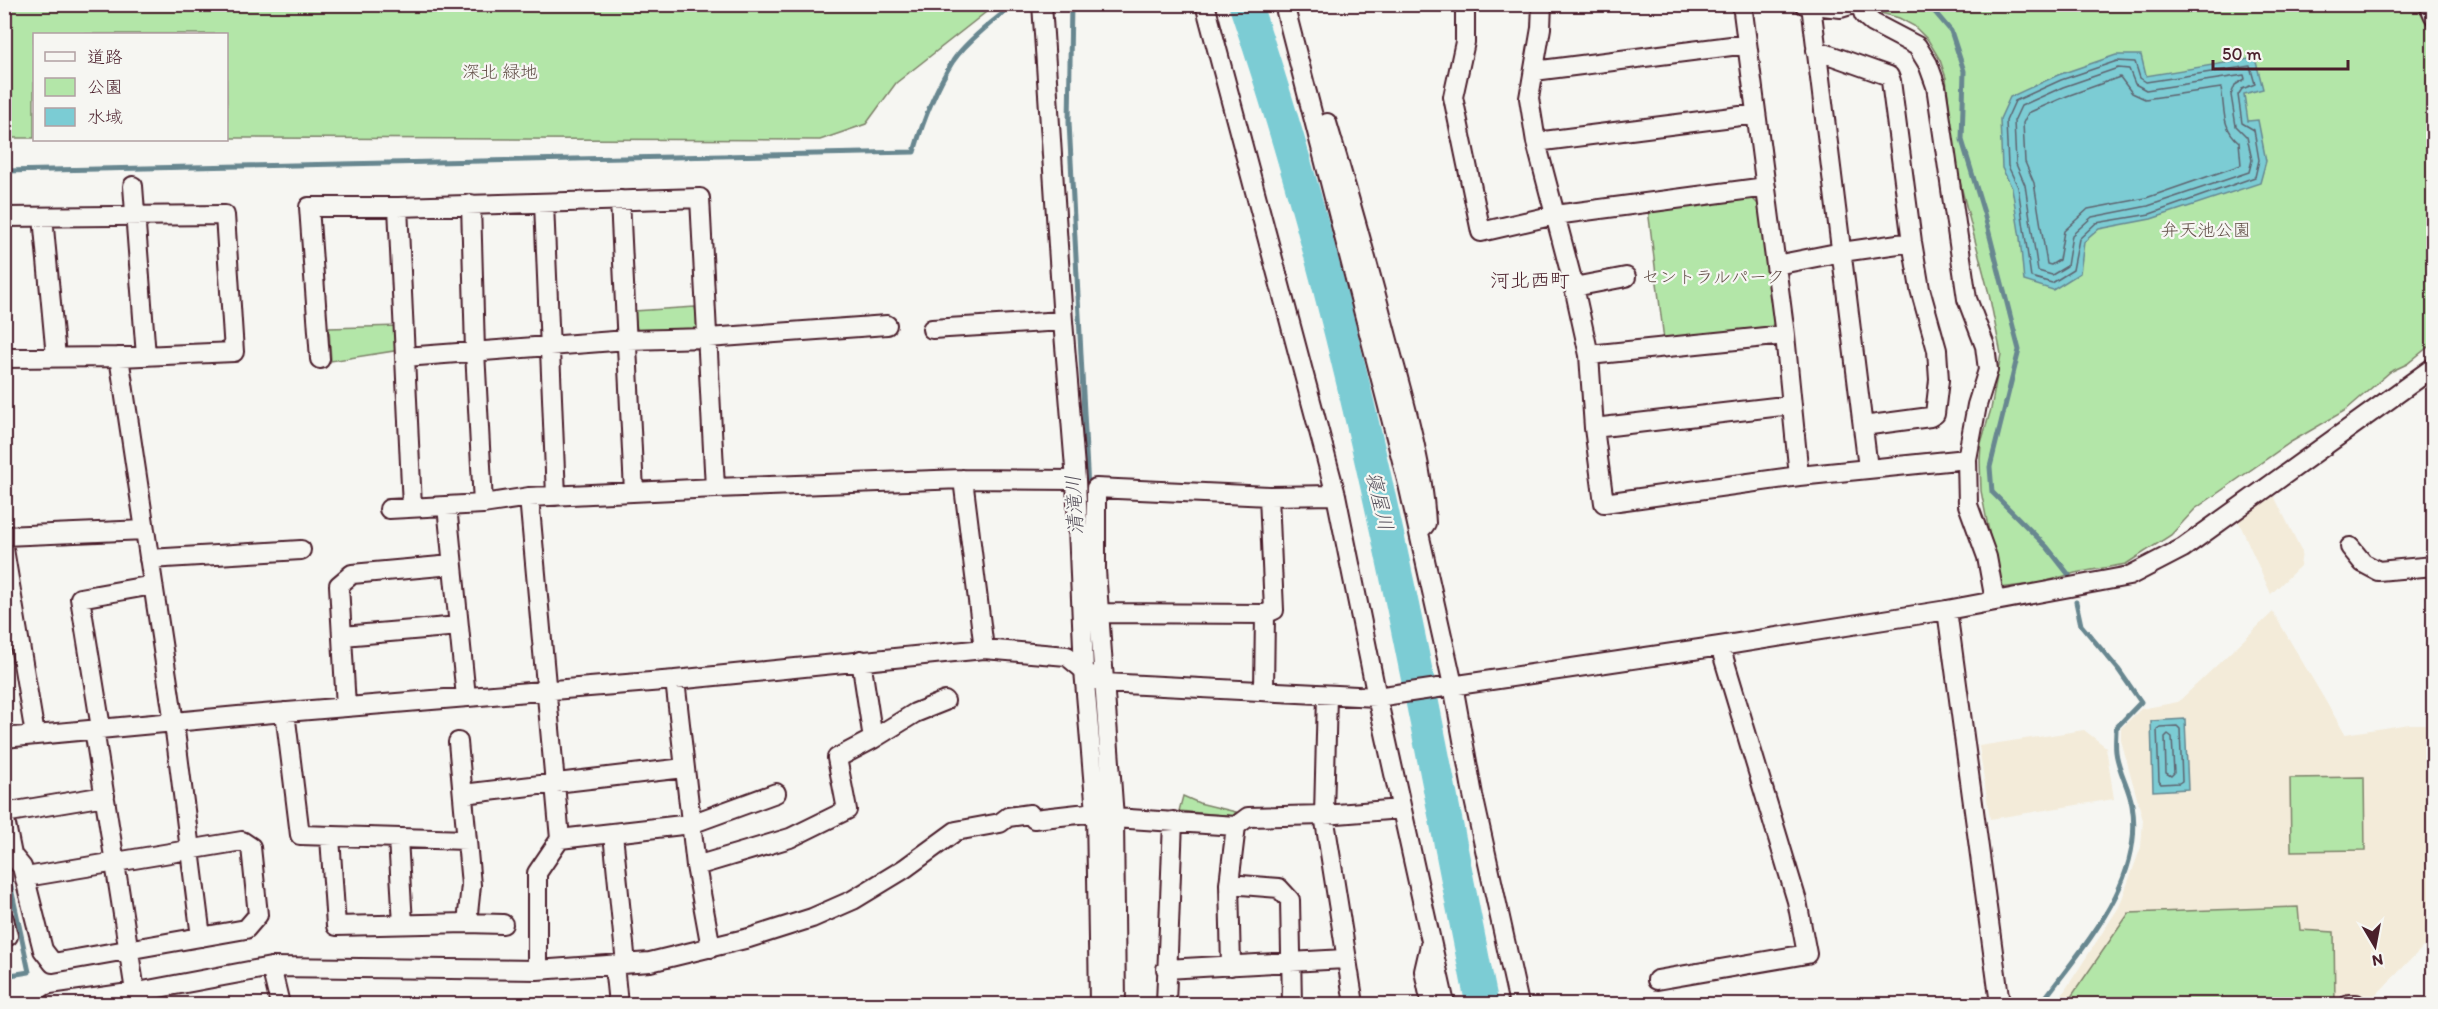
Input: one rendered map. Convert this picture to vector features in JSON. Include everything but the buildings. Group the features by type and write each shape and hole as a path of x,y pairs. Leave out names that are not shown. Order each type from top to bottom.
{"street":[{"path":"1042,4 1076,480 1084,670 1096,812 1099,1005"},
{"path":"1205,4 1336,495 1381,697 1401,809 1445,1005"},
{"path":"1284,4 1419,532 1449,686 1519,1005"},
{"path":"1465,4 1465,42 1452,97 1481,232 1555,215 1766,187"},
{"path":"1542,4 1541,28 1529,98 1536,142 1574,287 1589,355 1594,428 1604,503 1799,476 1967,459"},
{"path":"1742,4 1785,334 1799,476"},
{"path":"1854,4 1841,8 1808,5 1816,50 1868,468"},
{"path":"1860,4 1864,15 1873,23 1917,46 1928,64 1936,86 1967,299 1985,346 1988,370 1977,405 1967,459 1968,506 1987,557 1995,601"},
{"path":"2429,4 2433,16"},
{"path":"1534,71 1747,44"},
{"path":"1816,50 1889,76 1920,289 1936,350 1939,380 1935,414 1930,417 1863,426"},
{"path":"1536,142 1756,114"},
{"path":"133,186 146,356"},
{"path":"320,359 309,207 398,207 700,198 715,488"},
{"path":"620,200 634,492"},
{"path":"544,203 556,496"},
{"path":"471,204 475,351 483,504"},
{"path":"398,207 412,507"},
{"path":"4,218 225,215 234,352 119,357 4,358"},
{"path":"43,217 56,357"},
{"path":"1776,265 1842,252 1912,242"},
{"path":"1574,287 1626,277"},
{"path":"932,329 1063,321"},
{"path":"405,357 627,340 708,338 887,325"},
{"path":"1589,355 1785,334"},
{"path":"119,357 174,723 201,937"},
{"path":"4,738 675,680 984,649 1067,656 1104,683 1381,697 1720,646 1947,610 2129,576 2183,548 2433,367"},
{"path":"1594,428 1791,405"},
{"path":"389,508 715,488 963,479 1076,480"},
{"path":"963,479 984,649"},
{"path":"1116,1005 1114,818 1096,570 1096,488 1269,496 1336,495"},
{"path":"1099,613 1265,614 1274,610 1269,496"},
{"path":"529,498 553,784 560,839 537,873 537,970"},
{"path":"447,506 466,697"},
{"path":"4,536 145,530"},
{"path":"2350,547 2363,563 2378,571 2433,566"},
{"path":"4,549 35,735"},
{"path":"149,559 301,550"},
{"path":"346,707 339,585 352,574 453,565"},
{"path":"135,992 105,796 80,598 153,585"},
{"path":"1947,610 2000,1005"},
{"path":"1264,690 1265,614"},
{"path":"343,636 459,626"},
{"path":"1657,980 1807,954 1797,901 1720,646"},
{"path":"861,660 873,739"},
{"path":"675,680 696,866 711,948"},
{"path":"1327,695 1324,815 1353,1005"},
{"path":"696,866 790,838 846,810 837,758 873,739 915,712 945,701"},
{"path":"285,712 300,835 467,840"},
{"path":"458,742 471,885 467,923"},
{"path":"463,794 684,768"},
{"path":"560,839 691,824 776,793"},
{"path":"26,877 242,841 251,847 258,915 246,929 53,963 43,950 26,877 22,867 12,855 4,814 105,796"},
{"path":"1114,818 1236,826 1248,817 1324,815 1401,809"},
{"path":"53,1005 271,967 537,970 650,962 711,948 812,918 853,900 904,870 956,831 1000,823 1008,818 1030,814 1034,819 1096,812"},
{"path":"1166,1005 1173,821"},
{"path":"1231,966 1229,884 1236,826"},
{"path":"613,834 620,964 618,1005"},
{"path":"330,837 336,926 502,924"},
{"path":"398,838 403,924"},
{"path":"1229,884 1279,888 1290,900 1292,1005"},
{"path":"1431,940 1424,971 1431,1005"},
{"path":"1166,969 1345,959"},
{"path":"271,967 280,1005"},
{"path":"2349,1005 2356,1005"}],"shaded area":[{"path":"2274,496 2302,552 2300,566 2271,594 2238,520"},
{"path":"2273,612 2345,734 2409,724 2433,724 2433,947 2423,947 2376,995 2340,994 2341,1004 2056,1004 2119,907 2141,847 2143,820 2121,740 2121,728 2141,709 2178,702"},
{"path":"2084,730 2106,747 2114,799 1990,819 1979,746"}],"green space":[{"name":"深北 緑地","path":"5,4 995,5 896,83 866,124 820,140 228,138 228,33 33,33 33,138 5,138"},
{"name":"弁天池公園","path":"1877,5 2417,5 2433,36 2433,343 2407,364 2390,372 2346,410 2291,442 2195,509 2171,535 2126,564 2075,573 2040,583 2000,588 1981,491 1980,460 1981,443 1991,409 2001,354 1989,294 1955,163 1946,78 1940,60 1928,40 1914,26 1899,18 1881,13"},
{"name":"セントラルパーク","path":"1752,198 1759,205 1775,321 1772,326 1664,340 1648,209"},
{"path":"695,307 699,331 638,336 634,311"},
{"path":"399,326 400,350 331,361 329,328"},
{"path":"2364,777 2365,850 2291,851 2290,778"},
{"path":"1183,796 1199,803 1236,812 1233,816 1179,811"},
{"path":"2298,907 2300,930 2334,932 2335,1004 2066,1004 2129,913"}],"water":[{"path":"2116,55 2141,55 2146,76 2255,58 2263,89 2244,94 2248,121 2258,120 2266,161 2260,183 2151,219 2099,229 2084,242 2080,273 2053,290 2024,281 2012,188 2002,168 2000,119 2010,97 2058,75"},
{"path":"2185,719 2188,789 2153,791 2151,721"}],"waterway":[{"path":"4,171 914,152 930,105 953,61 982,30 1016,4"},
{"name":"清滝川","path":"1071,4 1069,122 1088,490"},
{"name":"寝屋川","path":"1245,4 1284,127 1351,375 1407,626 1482,1004"},
{"path":"1928,4 1951,31 1964,71 1962,140 1984,213 2019,350 1990,467 1992,492 2047,547 2069,575"},
{"path":"2043,1004 2108,911 2129,860 2134,833 2132,805 2116,752 2116,728 2141,702 2118,669 2081,625 2076,602"},
{"path":"4,868 8,874 29,972 4,976"}],"district":[{"name":"河北西町","path":"1530,280"}]}
